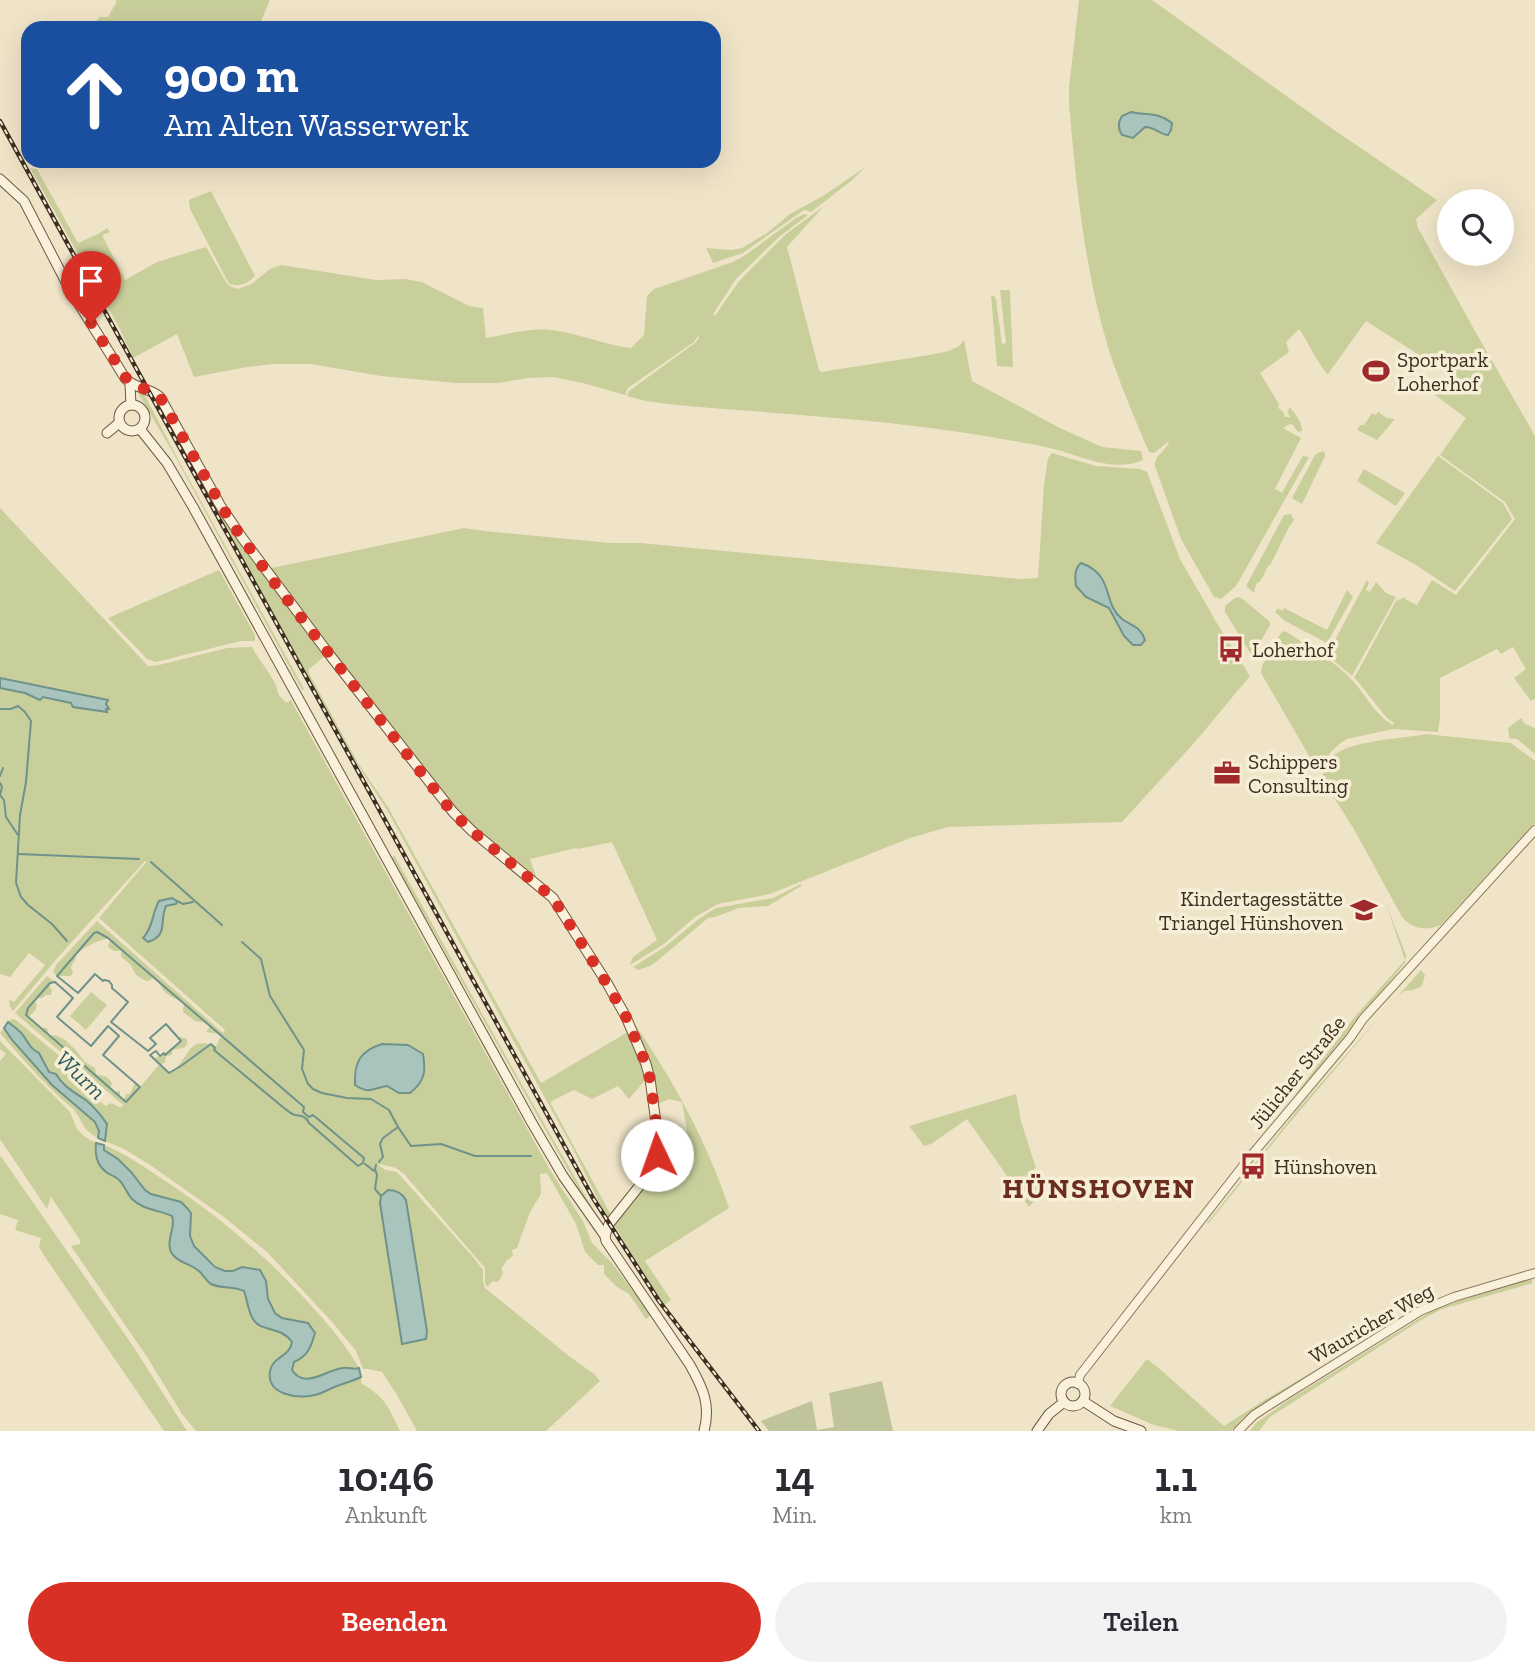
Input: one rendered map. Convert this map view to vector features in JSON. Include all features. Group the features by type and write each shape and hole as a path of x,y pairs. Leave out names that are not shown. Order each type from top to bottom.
{"main road":[{"path":"0,179 23,201 69,288 133,385 154,392 160,397 225,513 264,569 453,813 553,898 626,1017 650,1079 658,1142 657,1155 649,1174 609,1224 605,1236"},
{"path":"131,405 133,385"},
{"path":"131,405 139,407 144,413 145,421 135,432 127,431 119,424 120,411 131,405"},
{"path":"107,433 119,424"},
{"path":"140,429 167,463 193,507 563,1176 691,1366 702,1386 707,1404 704,1431"},
{"path":"1069,1383 1078,1384 1084,1391 1083,1401 1070,1406 1064,1402 1061,1395 1063,1388 1069,1383"},
{"path":"1083,1401 1114,1421 1141,1431"},
{"path":"1037,1431 1049,1414 1064,1402"}],"street":[{"name":"Jülicher Straße","path":"1078,1384 1080,1375 1136,1301 1363,1019 1535,830"},
{"name":"Wauricher Weg","path":"1238,1431 1254,1415 1420,1311 1454,1297 1535,1273"}],"green space":[{"path":"116,0 270,0 261,21 96,21 100,17 108,17"},
{"path":"1079,0 1152,0 1437,200 1416,219 1418,228 1535,436 1535,699 1531,701 1514,678 1526,669 1513,647 1501,654 1497,649 1440,678 1438,732 1393,729 1347,739 1330,753 1319,773 1261,673 1262,666 1281,633 1285,631 1337,666 1381,716 1393,725 1354,677 1396,601 1405,597 1417,605 1432,580 1456,595 1515,519 1505,502 1440,455 1466,418 1435,395 1449,374 1366,321 1328,374 1299,329 1286,342 1289,352 1260,373 1285,417 1290,417 1287,412 1290,407 1302,427 1302,431 1298,432 1290,424 1283,428 1301,438 1275,489 1282,493 1303,456 1309,457 1236,586 1221,599 1214,597 1181,539 1155,466 1156,459 1169,441 1154,453 1149,452 1112,360 1087,256 1078,195 1069,88"},
{"path":"867,166 811,212 804,210 743,253 713,263 706,248 742,248 767,233 790,214 823,196"},
{"path":"30,168 37,169 78,243 107,228 110,232 102,235 125,280 157,262 206,247 228,285 237,289 250,285 270,269 281,265 376,280 405,279 422,282 469,306 483,308 486,338 551,330 631,348 644,335 647,296 654,289 733,262 796,218 808,215 779,237 736,279 713,314 715,316 739,281 786,234 824,206 787,247 821,372 949,351 964,340 972,381 1102,447 1141,451 1143,460 1112,465 1035,445 934,428 676,405 627,396 629,391 695,343 698,336 694,342 628,388 625,395 553,377 498,383 456,383 381,376 311,364 247,367 194,377 177,334 133,358 120,329"},
{"path":"211,191 255,276 243,284 229,284 190,209 189,200"},
{"path":"1000,290 1010,290 1013,367 997,366 991,296 996,299 1002,344 1006,343"},
{"path":"138,390 143,392 304,689 302,690"},
{"path":"154,395 189,455 326,655 308,670 311,677 358,763 388,807 541,1083 628,1032 646,1079 629,1099 618,1086 592,1099 574,1090 550,1102 611,1215 607,1218 572,1147 387,810 350,753 248,573"},
{"path":"1378,412 1387,418 1395,419 1377,440 1357,430 1372,413 1376,415"},
{"path":"1323,451 1325,456 1302,504 1292,498 1315,455"},
{"path":"1052,453 1096,466 1140,469 1147,472 1180,559 1250,676 1195,742 1122,822 948,827 910,838 770,894 718,904 695,917 664,944 630,965 633,957 657,940 612,842 530,859 536,876 532,876 442,795 267,569 464,528 1021,579 1038,578 1044,485 1048,458"},
{"path":"1438,456 1503,503 1512,519 1455,591 1376,543"},
{"path":"1364,469 1405,493 1396,506 1357,481"},
{"path":"0,508 148,666 227,648 252,647 272,677 278,694 286,703 291,700 550,1170 583,1221 592,1243 612,1263 651,1315 646,1319 629,1294 604,1274 604,1265 598,1265 585,1252 576,1224 547,1173 540,1174 541,1194 530,1212 517,1248 512,1250 513,1256 501,1269 501,1278 487,1287 485,1268 404,1174 396,1168 378,1165 397,1172 473,1257 483,1270 485,1288 600,1381 546,1431 417,1431 382,1372 363,1369 356,1351 268,1253 224,1217 150,1165 105,1141 107,1124 101,1116 59,1080 56,1074 49,1072 39,1053 8,1022 16,1020 85,1077 80,1086 106,1106 111,1103 121,1108 123,1105 15,1013 47,976 55,982 49,985 51,995 37,998 34,1001 37,1005 35,1011 28,1017 40,1028 47,1028 50,1037 55,1035 64,1039 85,1062 95,1068 96,1074 107,1077 112,1083 110,1089 114,1092 120,1091 120,1098 124,1100 135,1083 140,1087 157,1067 159,1064 154,1059 166,1054 181,1041 178,1038 187,1039 187,1044 172,1051 172,1055 166,1056 161,1065 169,1073 198,1044 216,1046 221,1036 219,1034 206,1032 210,1026 195,1021 183,1012 184,1004 166,993 153,978 148,981 136,975 130,964 121,957 121,951 108,947 108,939 95,943 75,956 71,976 57,976 53,972 56,965 97,921 223,1033 225,1030 99,918 147,861 60,955 13,1011 10,1007 9,999 14,1002 45,965 29,953 10,977 0,974 0,688 39,699 42,697 72,703 73,707 106,712 108,700 0,678"},
{"path":"1291,514 1294,520 1271,564 1256,584 1254,593 1246,586 1284,515"},
{"path":"219,570 255,635 255,641 241,641 156,662 147,659 108,618"},
{"path":"1367,580 1369,583 1366,590 1370,592 1376,582 1386,593 1396,597 1352,676 1327,655"},
{"path":"1347,590 1353,597 1327,643 1285,621 1275,612 1278,608 1282,611 1284,608 1327,630"},
{"path":"1239,597 1270,622 1253,655 1225,612 1225,606"},
{"path":"1521,718 1525,724 1535,728 1535,754 1517,739 1509,738 1508,728"},
{"path":"1426,734 1511,743 1535,761 1535,823 1441,925 1425,929 1411,925 1402,917 1355,831 1322,778 1331,758 1349,747"},
{"path":"394,855 594,1211 590,1209 392,858"},
{"path":"801,884 768,906 739,908 708,918 650,966 638,970 633,967 716,908 773,898"},
{"path":"1385,901 1406,955 1405,963 1295,1095 1353,1019 1405,960"},
{"path":"1421,970 1425,975 1422,986 1404,991 1396,998"},
{"path":"91,992 107,1005 86,1030 70,1016"},
{"path":"1382,1014 1286,1127 1208,1224 1299,1108"},
{"path":"632,1020 682,1102 669,1099 656,1105"},
{"path":"4,1028 52,1085 95,1122 100,1131 98,1138 88,1132 73,1109 0,1033"},
{"path":"0,1041 70,1112 77,1129 96,1143 95,1151 105,1171 121,1181 130,1197 150,1210 172,1216 175,1224 170,1238 177,1259 198,1270 211,1284 236,1287 244,1291 258,1325 286,1335 292,1343 290,1349 276,1359 315,1395 361,1377 361,1383 385,1403 400,1431 196,1431 71,1246 80,1244 80,1240 51,1197 47,1209 0,1139 0,1061 6,1054 0,1049"},
{"path":"1016,1094 1021,1121 1036,1168 1020,1179 1035,1171 1049,1184 1029,1207 967,1119 924,1146 909,1126"},
{"path":"682,1102 710,1158 729,1208 645,1261 671,1300 664,1305 614,1225 650,1179 661,1136 687,1131"},
{"path":"104,1145 135,1161 184,1193 257,1251 321,1317 359,1368 343,1369 308,1379 297,1375 292,1370 294,1362 291,1320 274,1311 266,1281 242,1267 229,1271 216,1266 192,1242 191,1213 145,1190 131,1172 104,1150"},
{"path":"0,1155 133,1346 187,1431 164,1431 47,1260 39,1247 41,1238 15,1230 18,1220 0,1214"},
{"path":"1531,1279 1533,1283 1442,1309 1421,1320 1270,1417 1259,1431 1250,1431 1256,1423 1287,1401 1436,1308"},
{"path":"1147,1359 1224,1426 1333,1360 1243,1418 1231,1431 1179,1431 1154,1425 1110,1406"},
{"path":"882,1381 893,1431 769,1431 761,1421 812,1401 817,1430 834,1427 829,1393"}],"water":[{"path":"1131,112 1161,117 1172,123 1171,130 1168,135 1145,127 1133,138 1122,135 1120,121 1122,116"},
{"path":"1081,563 1099,575 1112,605 1122,619 1141,632 1145,640 1141,645 1133,645 1124,636 1109,608 1086,597 1076,586 1076,571"},
{"path":"0,678 108,700 106,704 109,709 106,709 107,712 73,707 71,703 43,697 40,700 25,693 0,688"},
{"path":"172,898 177,901 176,904 166,906 159,936 148,942 143,938 149,930 159,901"},
{"path":"8,1022 20,1031 31,1047 39,1053 49,1072 56,1074 100,1115 107,1124 105,1141 98,1138 99,1131 95,1122 52,1085 12,1040 4,1028"},
{"path":"382,1044 408,1045 423,1054 423,1076 410,1093 399,1093 387,1086 368,1090 355,1085 360,1058 368,1050"},
{"path":"96,1143 104,1145 104,1150 118,1159 145,1190 181,1202 187,1208 191,1213 190,1236 194,1246 215,1267 225,1271 242,1267 260,1270 275,1313 282,1318 308,1323 315,1333 303,1357 294,1362 292,1370 297,1376 309,1379 336,1369 359,1368 361,1377 315,1395 284,1394 278,1390 270,1379 270,1371 274,1362 288,1351 292,1342 282,1333 256,1323 244,1291 211,1284 196,1269 175,1257 169,1245 172,1216 136,1203 119,1180 100,1166"},
{"path":"388,1190 398,1192 406,1200 427,1331 426,1339 402,1344 380,1203 381,1196"}],"waterway":[{"path":"0,709 18,706 31,721 26,782 20,815 16,883 21,897 28,905 52,924 67,941"},
{"path":"0,776 3,768"},
{"path":"0,783 6,817 18,835"},
{"path":"18,854 139,859"},
{"path":"151,862 222,925"},
{"path":"177,901 183,904 193,902"},
{"path":"97,932 108,938 304,1107 303,1112 309,1117 313,1115 364,1158 363,1163 358,1166 305,1118 284,1108 214,1050 211,1044 169,1073 150,1055 156,1051 160,1056 164,1053 165,1055 181,1041 166,1024 150,1038 156,1044 148,1051 111,1022 128,1002 112,988 109,981 103,981 95,974 78,993 57,976 97,932"},
{"path":"242,942 261,959 270,996 304,1050 302,1069 313,1089 347,1098 371,1099 389,1110 411,1146 441,1144 475,1156 531,1156"},
{"name":"Wurm","path":"55,982 73,998 57,1017 91,1046 108,1026 119,1036 103,1055 140,1087 126,1102 26,1015 28,1008 50,983 55,982"},
{"path":"379,1162 383,1157 380,1144 383,1138 398,1127"},
{"path":"365,1164 374,1171"},
{"path":"376,1165 375,1189 381,1196"}],"railway":[{"path":"0,121 21,159"},
{"path":"26,168 593,1198 659,1301 759,1431"}],"place":[{"name":"Sportpark Loherhof","path":"1376,371"},
{"name":"Loherhof","path":"1231,649"},
{"name":"Schippers Consulting","path":"1227,773"},
{"name":"Kindertagesstätte Triangel Hünshoven","path":"1364,910"},
{"name":"Hünshoven","path":"1253,1166"}],"district":[{"name":"HÜNSHOVEN","path":"1099,1188"}],"route":[{"path":"91,323 130,384 154,392 160,397 230,521 279,589 453,813 553,898 626,1017 641,1051 650,1079 658,1142 657,1155"}]}
